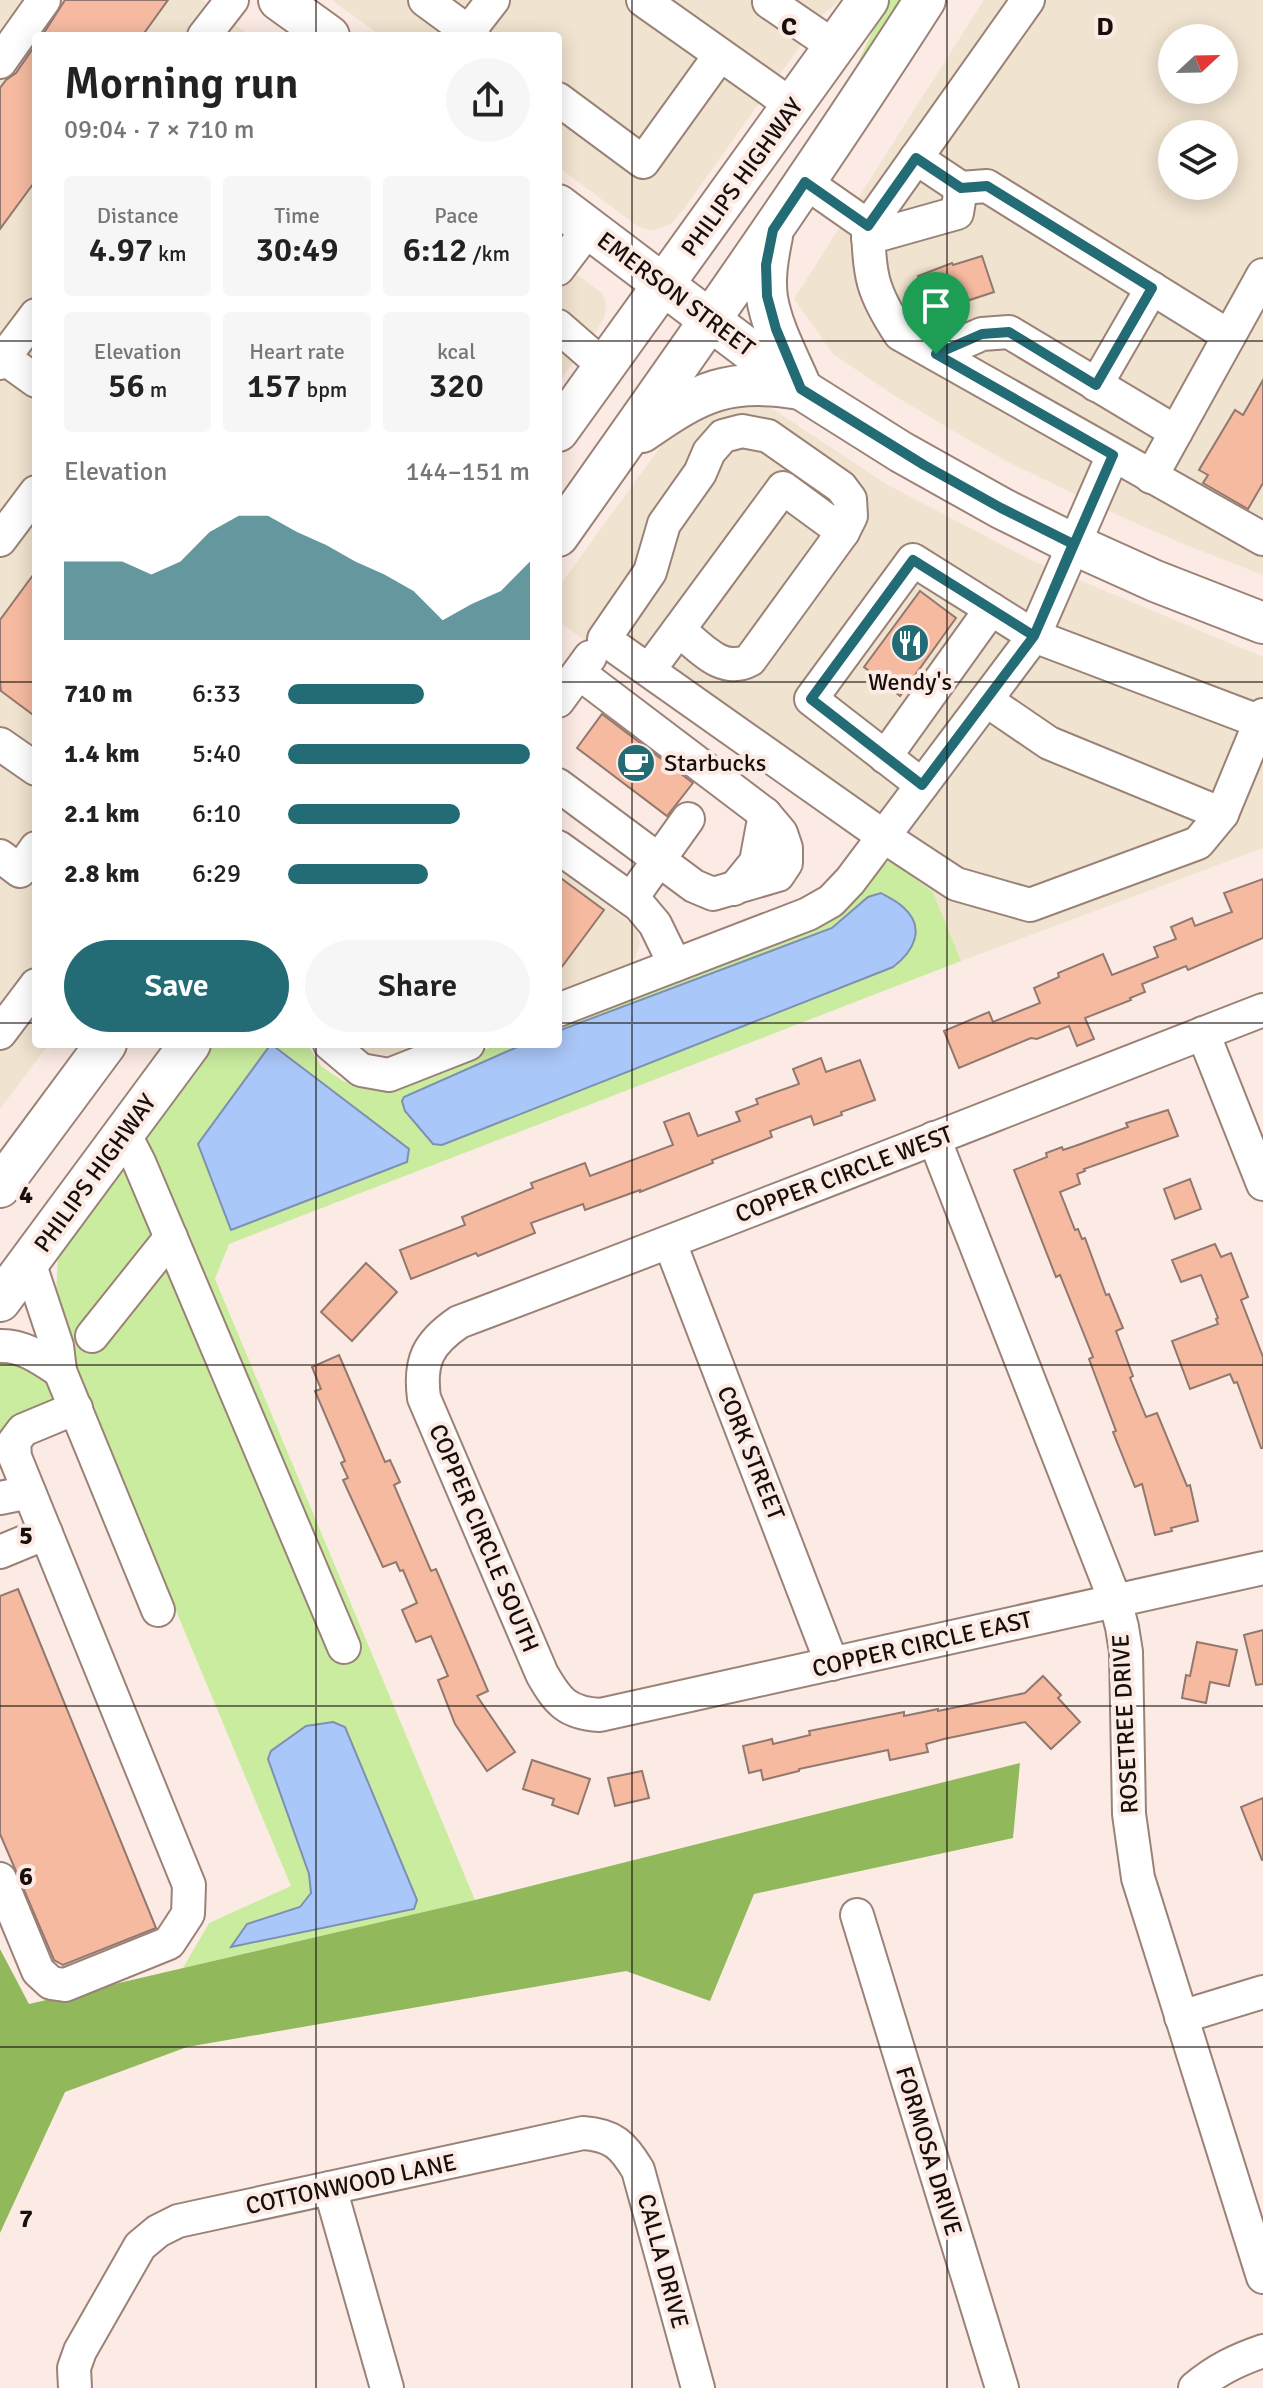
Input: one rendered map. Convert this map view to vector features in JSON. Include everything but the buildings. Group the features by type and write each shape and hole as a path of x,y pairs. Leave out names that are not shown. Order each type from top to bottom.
{"main road":[{"path":"279,0 323,32"},
{"name":"PHILIPS HIGHWAY","path":"562,426 868,0"},
{"path":"562,530 773,230 925,0"},
{"name":"EMERSON STREET","path":"562,208 801,389 913,459 1073,544 1155,581 1263,623"},
{"path":"773,230 766,265 767,296 776,329 801,389"},
{"path":"621,447 678,407 721,388 764,384 801,389"},
{"path":"0,1187 103,1048"},
{"name":"PHILIPS HIGHWAY","path":"0,1301 187,1048"}],"street":[{"path":"0,62 44,0"},
{"path":"207,32 232,0"},
{"path":"425,0 465,32"},
{"path":"471,32 493,0"},
{"path":"643,0 793,106"},
{"path":"1028,0 916,158 868,232 869,260 875,290 883,309 900,334 1263,539"},
{"path":"768,1 835,47"},
{"path":"562,102 643,162 720,55"},
{"path":"916,158 961,188 987,186 1229,336"},
{"path":"805,182 868,232"},
{"path":"868,232 957,213 961,188"},
{"path":"562,264 589,228"},
{"path":"1096,385 1152,288"},
{"path":"1151,477 1229,336 1258,296"},
{"path":"32,320 2,360 32,379"},
{"path":"562,329 605,367"},
{"path":"936,354 982,334 1009,332 1176,432"},
{"path":"562,696 650,572 664,524 700,473 709,452 723,436 742,431 768,436 841,487 850,499 851,516 843,532 750,660 729,666 679,630"},
{"path":"562,1008 808,914 831,901 1034,636 1113,455"},
{"path":"649,670 783,488 843,532"},
{"path":"0,540 32,497"},
{"path":"604,639 956,884 1030,905 1198,843 1222,814 1262,718 1034,636 913,560 811,699 922,785"},
{"path":"885,757 991,609"},
{"path":"562,788 694,886 713,894 778,875 786,863 786,848 781,833 765,814 579,673"},
{"path":"986,700 1049,743 1222,814"},
{"path":"0,744 32,766"},
{"path":"631,899 688,819"},
{"path":"562,850 631,899 655,924 675,965"},
{"path":"0,856 20,871 32,854"},
{"path":"0,1033 32,990"},
{"name":"COPPER CIRCLE WEST","path":"431,1347 444,1332 459,1322 670,1243 1263,1010"},
{"path":"1203,1033 1263,1184"},
{"path":"335,1048 361,1070 389,1075 458,1048"},
{"path":"124,1133 344,1647"},
{"name":"ROSETREE DRIVE","path":"934,1138 1115,1600 1126,1652 1129,1814 1138,1878 1263,2277"},
{"path":"92,1336 171,1237"},
{"name":"CORK STREET","path":"670,1243 832,1664"},
{"path":"29,1262 57,1346 60,1371 158,1610"},
{"path":"0,1346 26,1351 60,1371"},
{"name":"COPPER CIRCLE SOUTH","path":"431,1347 422,1378 424,1398 542,1674 565,1705 580,1714"},
{"path":"0,1879 38,1971 51,1983 65,1985 169,1943 188,1914 189,1885 46,1533 15,1495 14,1442 23,1430 76,1408"},
{"path":"0,1552 46,1533"},
{"name":"COPPER CIRCLE EAST","path":"580,1714 600,1715 1263,1568"},
{"name":"FORMOSA DRIVE","path":"857,1915 1002,2388"},
{"path":"1181,2017 1263,1992"},
{"name":"COTTONWOOD LANE","path":"75,2388 74,2368 80,2351 140,2246 158,2231 178,2221 583,2133 601,2134 615,2141"},
{"name":"CALLA DRIVE","path":"615,2141 638,2170 698,2388"},
{"path":"330,2188 387,2388"},
{"path":"1195,2388 1233,2361 1263,2351"}],"shaded area":[{"path":"0,0 201,0 245,32 32,32 32,1048 46,1048 0,1109"},
{"path":"332,0 840,0 822,15 683,210 671,224 653,231 639,227 562,170 562,32 376,32"},
{"path":"984,0 1263,0 1263,575 1120,516 1008,462 895,396 833,354 794,299"},
{"path":"562,264 603,294 605,316 562,378"},
{"path":"753,396 886,484 1029,559 1263,657 1263,848 961,961 933,892 562,624 562,582 679,421"},
{"path":"562,872 636,927 640,943 635,958 625,969 562,993"},
{"path":"359,1048 423,1048 400,1057 368,1053"}],"green space":[{"path":"888,0 909,0 843,95 882,11"},
{"path":"890,861 933,892 961,961 229,1244 215,1279 475,1900 183,1968 209,1923 291,1886 55,1321 58,1253 200,1058 211,1048 268,1048 199,1144 231,1230 408,1149 277,1048 310,1048 321,1066 343,1081 370,1088 397,1083 489,1048 515,1048 404,1097 893,967 861,903 832,928 562,1029 562,1020","holes":["333,1722 345,1728 417,1901 413,1909 232,1947 247,1924 300,1907 311,1893 309,1874 268,1759"]},
{"path":"0,1355 42,1368 54,1396 52,1401 7,1424 0,1440"},
{"path":"1020,1763 1013,1838 754,1894 710,2001 626,1971 187,2047 65,2092 0,2233 0,1949 29,2004 475,1900"}],"water":[{"path":"881,893 901,905 914,923 916,931 911,947 893,967 442,1145 433,1144 405,1111 404,1097 515,1048 562,1048 562,1029 832,928 868,897"},
{"path":"268,1048 276,1048 409,1149 407,1162 231,1230 198,1144"},
{"path":"333,1722 345,1727 417,1900 414,1909 231,1947 247,1924 300,1907 311,1893 309,1874 268,1759 271,1751 306,1726"}],"place":[{"name":"Wendy's","path":"910,643"},
{"name":"Starbucks","path":"636,763"}],"route":[{"path":"936,354 982,334 1009,332 1096,385 1152,288 987,186 961,188 916,158 868,226 805,182 773,230 766,265 767,296 776,329 801,389 924,465 1073,544 1034,636 922,785 811,699 913,560 1034,636 1113,455 936,354"}]}
